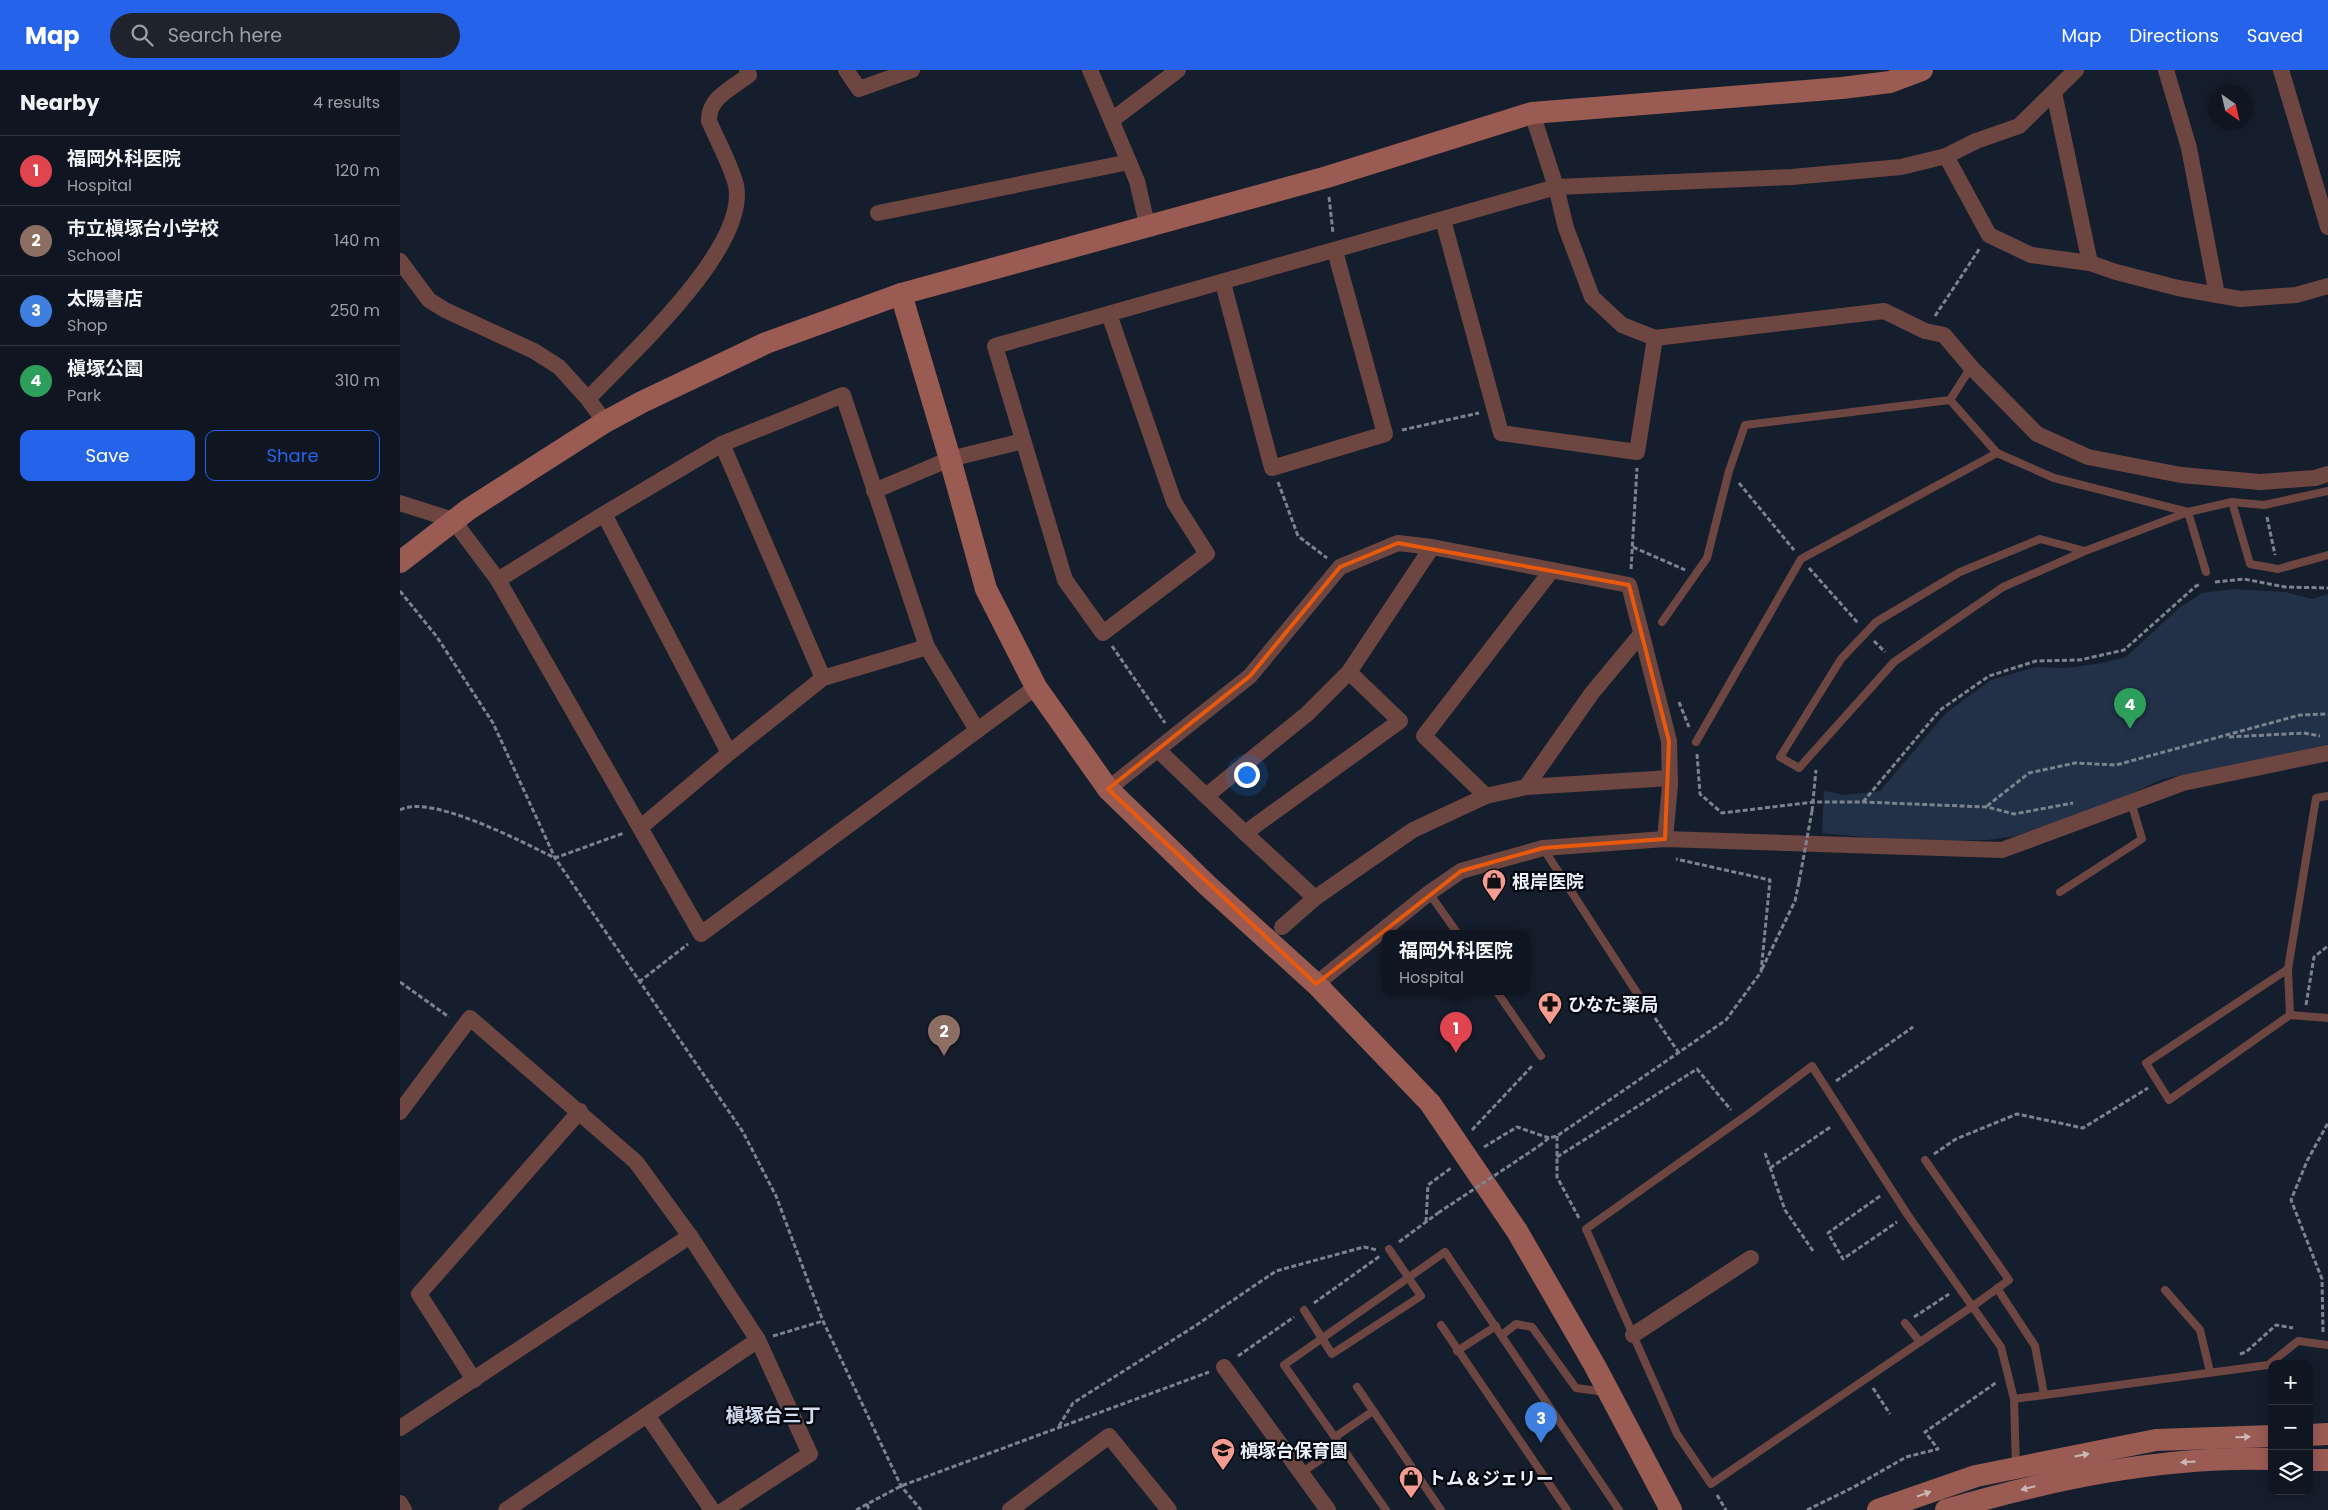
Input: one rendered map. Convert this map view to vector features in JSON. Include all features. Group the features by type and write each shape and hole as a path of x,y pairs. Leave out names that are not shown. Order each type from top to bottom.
{"street":[{"path":"588,399 687,295 721,247 730,228 736,203 736,185 710,121 709,112 713,102 749,75 746,70"},
{"path":"846,70 859,89 912,70"},
{"path":"1090,70 1137,180 1147,224"},
{"path":"1112,120 1178,70"},
{"path":"400,562 453,520 604,422 697,374 766,343 901,294 1147,224 1327,176 1532,113 1842,88 1890,82 1922,70"},
{"path":"1110,314 1174,502 1207,554 1103,633 1065,580 995,346 1110,314 1224,283 1556,187 1792,177 1901,167 1946,156 1976,141 2019,126 2076,70"},
{"path":"2166,70 2189,148 2218,295"},
{"path":"2281,70 2328,227"},
{"path":"2054,93 2090,263"},
{"path":"1532,113 1556,187 1566,228 1592,297 1622,325 1655,338 1884,311 1925,331 1944,335 1971,367 2037,434 2088,457 2181,475 2260,482 2315,478 2328,474"},
{"path":"1946,156 1989,235 2030,255 2090,263 2116,272 2240,300 2296,295 2328,286"},
{"path":"878,213 1129,162"},
{"path":"1443,220 1501,433 1638,452 1655,338"},
{"path":"1224,283 1272,468 1385,434 1335,251"},
{"path":"400,261 429,300 445,310 534,351 559,367 588,399 604,422"},
{"path":"901,294 986,589 1036,687 1108,789 1207,884 1316,984 1430,1103 1517,1231 1609,1393 1667,1509"},
{"path":"498,580 722,444 843,395 927,648 977,730"},
{"path":"874,490 950,459 1023,441"},
{"path":"722,444 823,678"},
{"path":"400,503 453,520 498,580 701,934 1036,687"},
{"path":"604,514 729,753"},
{"path":"1108,789 1250,676 1340,567 1398,542 1630,585 1669,741 1670,778 1665,839"},
{"path":"1206,796 1307,714 1349,672 1432,547"},
{"path":"1424,736 1552,570"},
{"path":"1526,787 1592,694 1641,634"},
{"path":"641,827 729,753 823,678 927,648"},
{"path":"1349,672 1400,721 1424,736 1486,796"},
{"path":"1245,833 1400,721"},
{"path":"1158,750 1315,898"},
{"path":"1383,930 1429,893 1461,871 1543,848 1665,839 2002,850 2183,783 2328,753"},
{"path":"1282,927 1315,898 1412,830 1486,796 1526,787 1670,778"},
{"path":"1316,984 1382,931"},
{"path":"400,1112 462,1026 470,1018 580,1111 636,1162 690,1236 758,1340 810,1454 724,1510"},
{"path":"474,1380 419,1294 580,1111"},
{"path":"400,1428 690,1236"},
{"path":"1633,1335 1751,1258"},
{"path":"506,1510 758,1340"},
{"path":"1224,1366 1328,1510"},
{"path":"647,1415 712,1510"},
{"path":"2313,1435 2328,1434"},
{"path":"1010,1510 1110,1436 1169,1510"},
{"path":"1878,1510 1976,1476 2156,1440 2268,1436"},
{"path":"1946,1510 2061,1480 2152,1465 2242,1458 2268,1459"},
{"path":"2313,1460 2328,1460"},
{"path":"400,1503 404,1510"}],"lane":[{"path":"1950,400 1971,367"},
{"path":"1950,400 1997,453 2054,478 2188,512"},
{"path":"1662,622 1707,558 1729,471 1745,425 1950,400"},
{"path":"1696,742 1802,559 1997,453"},
{"path":"2085,551 2040,539 1960,572 1876,622 1841,659 1780,757 1799,768 1894,662 2003,587 2085,551 2188,512 2232,502 2264,505 2328,491"},
{"path":"2232,502 2250,564 2278,569 2328,555"},
{"path":"2188,512 2206,572"},
{"path":"2290,1015 2288,969 2316,798 2328,796"},
{"path":"2060,892 2142,839 2131,802"},
{"path":"1543,848 1648,1010"},
{"path":"1429,893 1455,930"},
{"path":"2288,969 2146,1063 2169,1100 2290,1015 2328,1018"},
{"path":"1499,995 1541,1056"},
{"path":"1925,1160 2009,1280 1973,1306 1711,1484 1677,1434 1586,1229 1740,1120 1812,1066 1907,1214 1960,1287 1973,1306 2001,1347 2014,1399 2016,1468"},
{"path":"1304,1310 1332,1354 1421,1296 1389,1248"},
{"path":"1386,1510 1284,1365 1445,1252 1619,1510"},
{"path":"1998,1288 2035,1346 2044,1394"},
{"path":"2165,1290 2200,1330 2210,1372"},
{"path":"1905,1323 1920,1342"},
{"path":"1502,1335 1516,1324 1532,1328 1576,1388 1609,1393"},
{"path":"1441,1325 1567,1510"},
{"path":"1457,1351 1496,1326"},
{"path":"2014,1399 2268,1364 2298,1341 2328,1345"},
{"path":"1358,1387 1441,1510"},
{"path":"1335,1436 1373,1411"},
{"path":"1301,1472 1342,1445"}],"path":[{"path":"1327,176 1335,251"},
{"path":"1925,331 1989,235"},
{"path":"1385,434 1494,410"},
{"path":"1272,468 1298,536 1340,567"},
{"path":"2264,505 2278,569 2285,587"},
{"path":"1633,547 1697,574"},
{"path":"1863,802 1940,710 1989,676 2036,661 2080,660 2124,650 2196,586 2244,579 2285,587 2328,588"},
{"path":"400,591 437,637 492,723 555,858 743,1132 776,1196 823,1321 901,1486 920,1510"},
{"path":"1103,633 1174,736"},
{"path":"1987,807 2029,773 2075,763 2116,765 2300,715 2328,714"},
{"path":"2223,737 2304,733 2328,737"},
{"path":"1389,1248 1438,1213 1549,1138 1557,1136 1726,1020 1761,972 1795,902 1812,811 1817,749"},
{"path":"400,810 408,805 460,814 555,858 641,827"},
{"path":"1667,857 1770,880 1761,972"},
{"path":"639,982 701,934"},
{"path":"2304,1016 2314,957 2328,946"},
{"path":"400,982 462,1026"},
{"path":"1648,1010 1679,1053"},
{"path":"1826,1088 1913,1027"},
{"path":"1426,1223 1428,1186 1462,1151 1541,1056"},
{"path":"1557,1157 1697,1069 1740,1120"},
{"path":"1925,1160 1956,1139 2017,1114 2083,1128 2157,1082"},
{"path":"2314,1331 2324,1332 2322,1279 2291,1200 2307,1161 2328,1123"},
{"path":"1770,1168 1832,1126"},
{"path":"1462,1151 1517,1127 1549,1138"},
{"path":"1557,1136 1557,1177 1586,1229"},
{"path":"1765,1153 1786,1210 1813,1251"},
{"path":"1890,1188 1828,1233 1843,1259 1907,1214"},
{"path":"856,1510 901,1486 1224,1366 1386,1252 1364,1247 1276,1271 1073,1403 1058,1427"},
{"path":"1905,1323 1960,1287"},
{"path":"758,1340 823,1321"},
{"path":"2208,1362 2246,1352 2276,1325 2295,1328"},
{"path":"1807,1510 1854,1487 1906,1457 1938,1449 1925,1432 2007,1376"},
{"path":"1866,1379 1890,1414"},
{"path":"867,1504 869,1510"}],"highlighted area":[{"path":"1398,543 1629,585 1669,741 1665,839 1543,848 1461,871 1316,984 1108,789 1250,676 1340,567"}],"shaded area":[{"path":"2233,589 2285,592 2312,599 2328,594 2328,746 2163,779 2117,800 2016,836 1987,840 1943,841 1885,839 1822,833 1824,791 1845,795 1880,791 1946,713 1991,680 2036,667 2066,668 2102,663 2126,657 2179,608 2202,593"}],"place":[{"name":"槇塚公園","path":"2130,729"},
{"name":"根岸医院","path":"1494,902"},
{"name":"ひなた薬局","path":"1550,1025"},
{"name":"福岡外科医院","path":"1456,1053"},
{"name":"市立槇塚台小学校","path":"944,1056"},
{"name":"太陽書店","path":"1541,1443"},
{"name":"槇塚台保育園","path":"1223,1471"},
{"name":"トム＆ジェリー","path":"1411,1499"}],"district":[{"name":"槇塚台三丁","path":"773,1415"}]}
